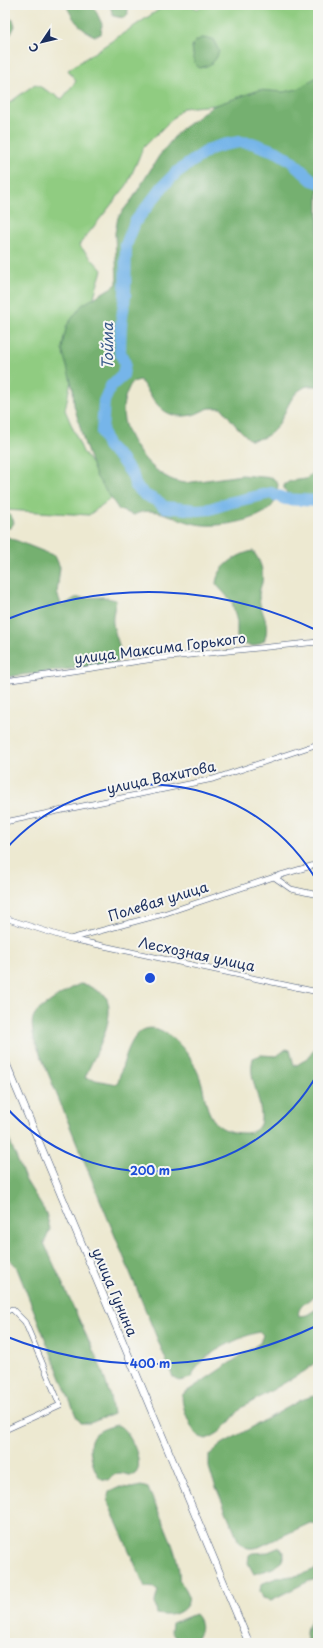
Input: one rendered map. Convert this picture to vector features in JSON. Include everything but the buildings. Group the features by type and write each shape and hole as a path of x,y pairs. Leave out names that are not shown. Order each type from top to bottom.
{"main road":[{"name":"улица Гунина","path":"5,1061 249,1643"}],"street":[{"name":"улица Максима Горького","path":"5,681 161,658 318,642"},
{"name":"улица Вахитова","path":"5,822 213,779 318,744"},
{"name":"Полевая улица","path":"70,939 163,914 318,864"},
{"path":"274,877 291,889 318,896"},
{"path":"5,918 70,939"},
{"name":"Лесхозная улица","path":"70,939 318,992"},
{"path":"5,1312 12,1309 26,1322 60,1405 5,1430"}],"green space":[{"path":"66,5 93,5 102,24 101,34 95,36 85,31 74,19"},
{"path":"110,5 127,5 128,14 124,18 113,16"},
{"path":"166,5 191,5 197,9 205,5 318,5 318,109 258,101 183,108 143,148 127,185 79,245 102,270 76,356 65,410 83,452 114,496 89,515 5,510 5,106 35,84 62,99 76,81 68,70"},
{"path":"5,16 13,20 15,26 11,34 5,36"},
{"path":"202,38 213,39 219,51 212,63 199,68 194,63 192,46 196,41"},
{"path":"318,76 318,386 306,386 296,393 277,426 271,433 262,438 250,440 236,426 222,408 210,408 194,414 182,416 173,415 166,412 155,402 140,380 132,382 127,391 123,405 124,420 132,441 146,460 165,476 175,481 185,483 242,475 273,478 278,484 274,502 265,512 256,517 235,523 214,525 196,524 157,512 149,511 134,515 119,510 96,476 85,445 74,405 73,389 62,349 67,325 82,305 117,284 115,233 118,217 133,198 159,156 179,131 213,106 259,90 283,92 298,89"},
{"path":"5,316 9,332 9,347 5,358"},
{"path":"318,469 318,497 289,495 284,489 284,485 290,481 306,479"},
{"path":"5,511 14,521 10,528 5,528"},
{"path":"5,536 55,556 60,567 57,593 61,604 64,605 75,598 103,597 116,600 113,620 120,651 118,661 111,664 5,677"},
{"path":"253,551 262,569 262,583 259,595 267,628 264,641 254,646 242,644 237,638 237,622 232,602 216,584 220,572 229,562 241,555"},
{"path":"80,984 87,985 105,995 109,1015 103,1037 85,1078 117,1084 126,1056 135,1037 142,1031 150,1028 160,1030 174,1039 186,1052 196,1068 210,1114 221,1128 232,1132 252,1132 258,1128 261,1121 260,1108 253,1079 253,1058 261,1055 277,1056 286,1049 290,1050 294,1065 297,1065 308,1058 318,1044 318,1294 302,1306 299,1316 307,1315 318,1308 318,1360 305,1371 243,1407 223,1429 206,1439 197,1435 192,1427 184,1409 182,1398 183,1394 260,1343 263,1335 260,1332 254,1333 220,1348 201,1362 191,1378 179,1381 173,1377 34,1039 32,1023 35,1014 56,998"},
{"path":"5,1129 25,1179 46,1213 50,1229 44,1243 102,1370 110,1396 113,1414 90,1423 81,1423 76,1416 16,1266 8,1258 5,1260"},
{"path":"313,1396 318,1397 318,1524 310,1523 259,1547 247,1548 238,1540 211,1475 209,1455 222,1444 301,1400"},
{"path":"117,1425 122,1428 131,1439 135,1447 139,1463 138,1469 133,1475 119,1473 108,1480 102,1479 96,1472 92,1460 90,1447 92,1438 103,1429"},
{"path":"141,1486 148,1488 163,1522 177,1559 179,1581 185,1588 188,1595 188,1602 185,1607 174,1614 157,1614 155,1602 158,1590 155,1588 145,1587 109,1505 109,1492 120,1487 132,1488"},
{"path":"280,1547 284,1554 282,1561 273,1568 254,1574 248,1563 249,1555 252,1553 268,1552"},
{"path":"318,1568 318,1579 309,1581 271,1600 263,1598 260,1591 261,1584 276,1578 300,1575"},
{"path":"318,1611 318,1643 309,1643 306,1630 309,1622"},
{"path":"195,1614 201,1625 199,1635 196,1639 191,1641 186,1642 180,1640 171,1631 172,1623"}],"waterway":[{"name":"Тойма","path":"318,182 312,180 290,160 277,152 252,143 239,142 210,149 177,172 164,185 135,222 126,245 125,296 121,325 120,352 125,363 123,375 111,386 104,401 102,432 108,446 121,459 133,476 135,485 145,495 159,502 164,507 198,510 210,509 228,503 271,493 285,499 318,501"}]}
